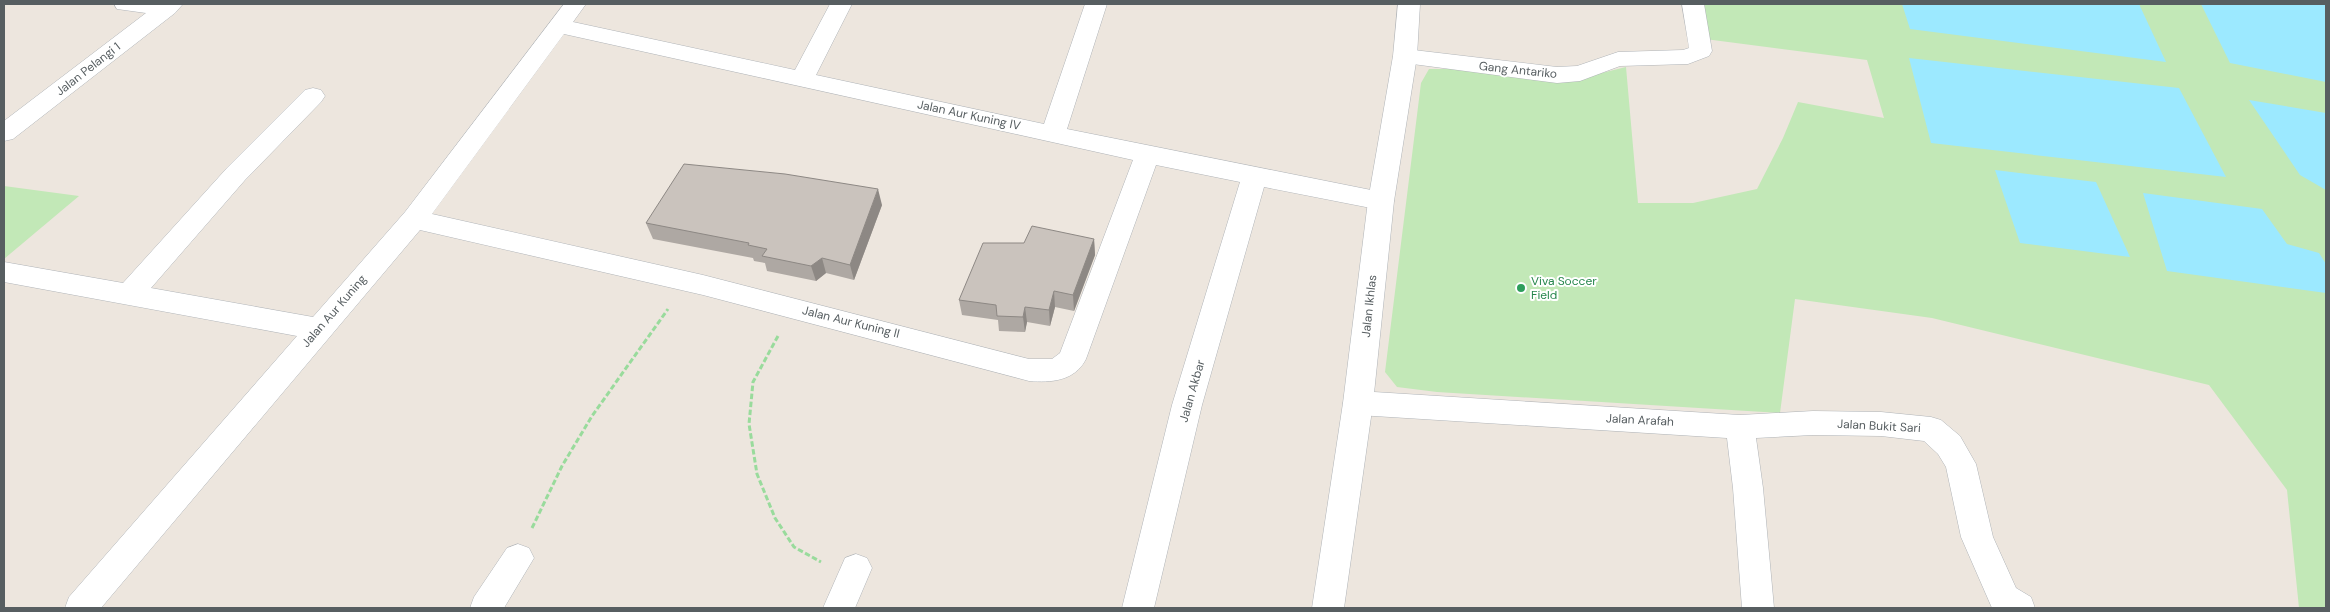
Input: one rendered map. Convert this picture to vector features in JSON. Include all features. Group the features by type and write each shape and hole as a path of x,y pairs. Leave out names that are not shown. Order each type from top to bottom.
{"street":[{"path":"125,4 169,6"},
{"name":"Jalan Aur Kuning","path":"81,608 414,219 575,4"},
{"path":"802,80 841,4"},
{"path":"1053,133 1096,4"},
{"name":"Jalan Ikhlas","path":"1328,608 1358,403 1381,201 1405,56 1409,4"},
{"name":"Gang Antariko","path":"1405,56 1557,75 1580,72 1618,59 1673,60 1688,57 1701,50 1693,4"},
{"name":"Jalan Pelangi 1","path":"4,134 169,6"},
{"name":"Jalan Aur Kuning IV","path":"558,26 1147,155 1381,201"},
{"path":"128,296 236,174 313,96"},
{"name":"Jalan Aur Kuning II","path":"414,219 703,284 1029,370 1057,370 1072,359 1147,155"},
{"name":"Jalan Akbar","path":"1138,608 1187,405 1254,177"},
{"path":"4,272 318,329"},
{"name":"Jalan Arafah","path":"1358,403 1740,427"},
{"name":"Jalan Bukit Sari","path":"1740,427 1813,423 1881,424 1931,429 1949,445 1961,464 1977,537 2004,598 2019,608"},
{"path":"1740,427 1748,488 1758,608"},
{"path":"486,608 518,558"},
{"path":"839,608 856,568"}],"path":[{"path":"518,558 562,466 592,416 633,361 662,315 703,284"},
{"path":"802,310 774,341 753,382 749,424 757,474 774,518 794,547 824,564 856,568"}],"green space":[{"path":"1700,4 2326,4 2326,608 2299,608 2287,490 2209,385 1932,318 1795,299 1780,413 1437,392 1397,387 1385,372 1421,83 1429,69 1455,69 1561,83 1626,67 1638,203 1693,203 1757,189 1783,138 1798,102 1884,118 1867,60 1705,39"},
{"path":"4,186 79,196 4,259"}],"water":[{"path":"1902,4 2139,4 2166,62 1910,29"},
{"path":"2201,4 2326,4 2326,82 2230,63"},
{"path":"1909,58 2179,88 2226,177 1931,143"},
{"path":"2249,100 2326,113 2326,190 2300,175"},
{"path":"1995,170 2096,182 2130,257 2020,243"},
{"path":"2143,193 2262,209 2287,244 2319,253 2326,264 2326,293 2167,271"}],"building":[{"path":"684,164 785,174 878,189 850,265 822,258 811,266 762,256 767,249 748,245 749,243 646,223"},
{"path":"1032,226 1094,239 1073,295 1054,291 1049,310 1025,307 1023,317 997,316 996,305 959,300 983,243 1024,243"}],"place":[{"name":"Viva Soccer Field","path":"1521,288"}]}
